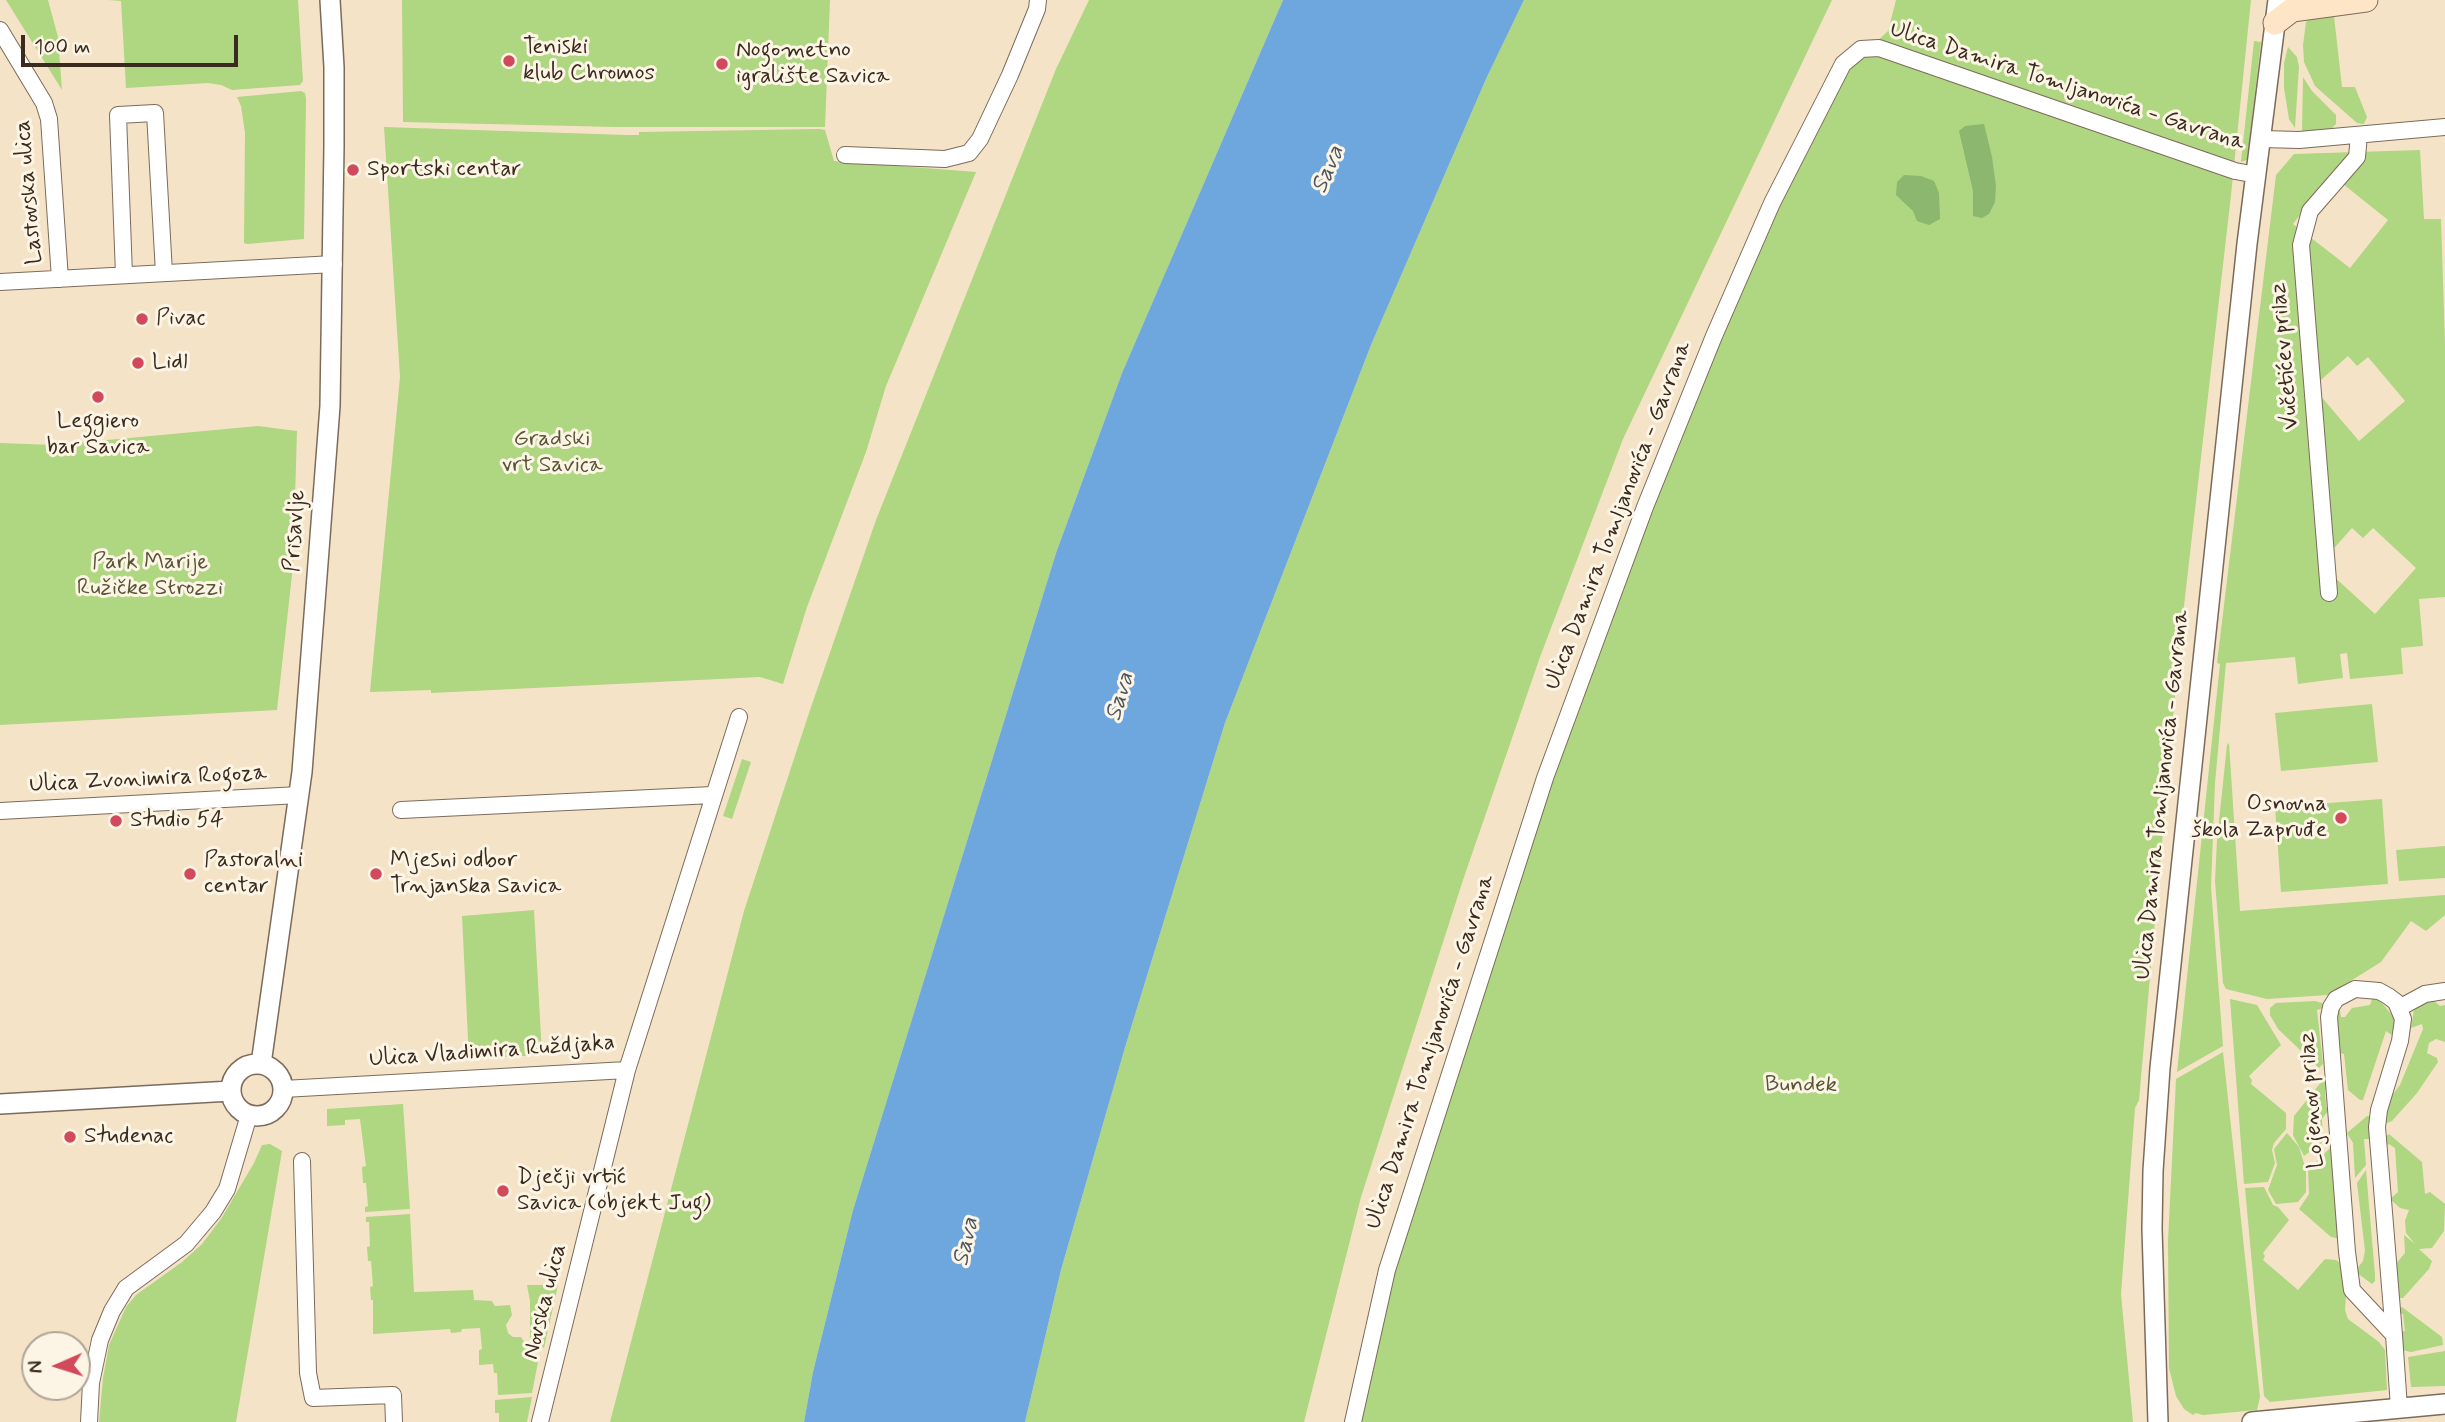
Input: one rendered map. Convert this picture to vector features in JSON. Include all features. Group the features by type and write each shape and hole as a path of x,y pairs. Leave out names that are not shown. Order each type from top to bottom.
{"main road":[{"path":"2277,11 2353,1"}],"street":[{"name":"Prisavlje","path":"261,1063 299,795 330,406 334,264 334,66 330,0"},
{"path":"845,155 945,159 969,153 980,139 1010,75 1037,9 1038,0"},
{"name":"Ulica Damira Tomljanovića - Gavrana","path":"2158,1422 2152,1230 2165,1001 2247,244 2277,11"},
{"name":"Lastovska ulica","path":"0,30 44,103 49,119 60,279"},
{"name":"Ulica Damira Tomljanovića - Gavrana","path":"1353,1422 1387,1270 1545,778 1640,520 1714,336 1772,203 1843,64 1861,49 1880,48 2235,171 2258,175"},
{"path":"124,275 118,115 155,113 164,273"},
{"path":"2262,139 2299,140 2445,127"},
{"name":"Vučetićev prilaz","path":"2329,593 2301,245 2310,211 2357,157 2359,135"},
{"name":"Lastovska ulica","path":"0,282 334,264"},
{"name":"Ulica Vladimira Ruždjaka","path":"283,1089 627,1070 739,717"},
{"name":"Ulica Zvonimira Rogoza","path":"0,811 299,795"},
{"path":"401,810 713,795"},
{"name":"Lojenov prilaz","path":"2394,1335 2352,1290 2329,1017 2336,999 2355,989 2379,991 2396,1002 2399,1008"},
{"path":"2399,1408 2377,1127 2379,1110 2403,1028 2399,1008 2425,994 2445,991"},
{"path":"253,1063 261,1063 277,1072 283,1089 279,1105 265,1115 249,1115 236,1106 231,1091 234,1076 239,1070 253,1063"},
{"name":"Novska ulica","path":"540,1422 627,1070"},
{"path":"0,1104 231,1091"},
{"path":"89,1422 91,1383 100,1340 112,1311 126,1288 186,1244 213,1212 227,1189 249,1115"},
{"path":"302,1161 308,1373 313,1398 393,1395 394,1422"},
{"path":"2252,1422 2445,1404"}],"green space":[{"path":"6,0 48,0 58,37 62,90"},
{"path":"108,0 298,0 303,81 300,85 232,90 208,83 126,88 121,1"},
{"path":"402,0 830,0 825,127 616,127 403,122"},
{"path":"1089,0 1283,0 1122,373 1056,553 853,1210 813,1372 804,1422 610,1422 744,911 810,710 876,520 1056,69"},
{"path":"1524,0 1832,0 1623,439 1540,657 1463,880 1361,1197 1304,1422 1025,1422 1061,1270 1126,1044 1225,723 1371,345 1486,79"},
{"name":"Bundek","path":"1896,0 2251,0 2180,641 2139,1100 2135,1108 2121,1294 2133,1422 1357,1422 1385,1289 1506,904 1652,509 1758,244 1847,69 1888,31"},
{"path":"2334,16 2342,87 2355,87 2367,117 2364,124 2357,123 2315,86 2304,62 2306,22 2309,19"},
{"path":"2254,41 2261,42 2247,160 2241,162"},
{"path":"2288,47 2297,57 2299,67 2295,128 2289,119 2284,88 2284,63"},
{"path":"2303,77 2312,91 2336,115 2336,124 2330,130 2302,131"},
{"path":"301,91 305,93 306,99 304,239 244,243 245,133 237,97"},
{"path":"1984,124 1996,186 1995,202 1989,214 1982,218 1973,216 1973,191 1959,131 1965,126"},
{"name":"Gradski vrt Savica","path":"384,127 627,135 639,135 639,132 819,129 825,130 834,161 976,172 886,386 866,452 807,607 783,684 760,677 431,693 431,690 370,692 400,377"},
{"path":"2420,150 2424,219 2441,219 2445,345 2445,597 2419,599 2423,646 2401,648 2403,674 2350,679 2347,653 2340,654 2343,678 2298,684 2295,657 2226,663 2215,783 2211,887 2223,1046 2177,1072 2220,664 2217,663 2276,175 2294,154","holes":["2343,184 2388,220 2350,268 2293,224 2323,185","2348,356 2357,366 2368,357 2405,401 2359,441 2313,387","2352,528 2363,538 2373,528 2416,568 2375,614 2320,564"]},
{"path":"1904,175 1921,176 1934,181 1939,193 1940,219 1929,225 1917,221 1913,211 1896,195 1897,182"},
{"name":"Park Marije Ružičke Strozzi","path":"258,426 297,431 293,566 277,710 0,725 0,443 54,445"},
{"path":"2372,704 2378,762 2281,771 2275,713"},
{"path":"2229,743 2240,911 2445,895 2445,915 2426,931 2411,921 2381,962 2328,995 2267,999 2226,989 2223,983 2215,881 2217,840"},
{"path":"742,759 751,762 732,819 723,816"},
{"path":"2382,799 2388,884 2281,892 2275,807"},
{"path":"2445,846 2445,878 2399,881 2396,850"},
{"path":"534,910 542,1055 469,1059 462,916"},
{"path":"2373,996 2395,1019 2396,1038 2386,1031 2363,1100 2360,1100 2348,1090 2344,1054 2335,1052 2333,1031 2339,1005 2341,1017 2345,1017 2352,1008 2370,1005"},
{"path":"2230,999 2257,1005 2281,1045 2249,1076 2251,1084 2286,1113 2286,1129 2274,1143 2272,1150 2275,1163 2268,1182 2244,1184"},
{"path":"2433,1000 2440,1006 2445,1005 2445,1042 2436,1039 2429,1043 2427,1053 2437,1058 2438,1062 2417,1093 2392,1121 2382,1125 2386,1103 2400,1085 2423,1029 2422,1024 2411,1028 2414,1009 2422,1001"},
{"path":"2315,1001 2325,1004 2317,1010 2323,1064 2319,1068 2278,1029 2270,1015 2270,1008 2276,1003"},
{"path":"2223,1052 2260,1397 2257,1410 2193,1415 2184,1409 2176,1396 2169,1368 2168,1241 2176,1079"},
{"path":"2322,1081 2329,1084 2330,1089 2325,1090 2326,1107 2331,1107 2322,1119 2323,1142 2304,1156 2293,1135 2294,1116"},
{"path":"403,1104 410,1209 365,1212 365,1207 368,1206 362,1167 366,1166 360,1119 345,1120 345,1125 327,1126 327,1109"},
{"path":"2367,1116 2372,1116 2373,1124 2369,1125 2373,1139 2364,1139 2366,1165 2355,1178 2353,1143 2347,1133"},
{"path":"2287,1133 2299,1147 2306,1170 2306,1192 2298,1202 2276,1204 2268,1190 2277,1165 2274,1149"},
{"path":"2389,1134 2422,1162 2425,1194 2430,1192 2445,1204 2444,1231 2432,1248 2419,1249 2432,1261 2429,1269 2403,1298 2396,1294 2394,1266 2405,1253 2404,1235 2415,1244 2406,1233 2405,1221 2409,1210 2400,1208 2390,1199 2398,1192 2395,1148 2389,1144 2384,1147 2385,1137"},
{"path":"270,1144 282,1151 236,1422 99,1422 109,1345 126,1307 136,1295 202,1244 221,1219 262,1145"},
{"path":"2333,1145 2341,1239 2331,1237 2299,1209 2309,1194 2308,1170"},
{"path":"2366,1170 2375,1275 2372,1284 2356,1270 2363,1261 2365,1251 2357,1183"},
{"path":"2264,1187 2273,1205 2289,1220 2263,1253 2263,1260 2298,1290 2325,1259 2336,1260 2341,1264 2348,1319 2379,1342 2385,1350 2387,1390 2270,1402 2264,1396 2245,1188"},
{"path":"410,1214 414,1292 473,1290 474,1300 492,1301 495,1306 510,1305 512,1315 506,1325 508,1333 513,1337 521,1337 528,1348 539,1357 532,1393 498,1395 497,1373 494,1373 493,1364 479,1365 479,1350 482,1349 480,1328 451,1333 450,1329 373,1334 373,1300 370,1287 373,1286 367,1247 370,1246 369,1222 366,1222 366,1217"},
{"path":"527,1285 558,1285 544,1348 530,1339 530,1301"},
{"path":"2402,1307 2442,1337 2443,1345 2411,1352 2402,1350 2400,1332 2405,1331 2403,1314 2400,1314"},
{"path":"2445,1351 2445,1386 2411,1387 2408,1357"},
{"path":"532,1397 527,1422 499,1422 499,1413 495,1413 495,1400"}],"water":[{"name":"Sava","path":"1283,0 1524,0 1486,79 1371,345 1225,723 1126,1044 1061,1270 1025,1422 804,1422 813,1372 853,1210 1056,553 1122,373"}],"place":[{"name":"Teniski klub Chromos","path":"509,61"},
{"name":"Nogometno igralište Savica","path":"722,64"},
{"name":"Sportski centar","path":"353,170"},
{"name":"Pivac","path":"142,319"},
{"name":"Lidl","path":"138,363"},
{"name":"Leggiero bar Savica","path":"98,397"},
{"name":"Osnovna škola Zapruđe","path":"2341,818"},
{"name":"Studio 54","path":"116,821"},
{"name":"Pastoralni centar","path":"190,874"},
{"name":"Mjesni odbor Trnjanska Savica","path":"376,874"},
{"name":"Studenac","path":"70,1137"},
{"name":"Dječji vrtić Savica (objekt Jug)","path":"503,1191"}]}
